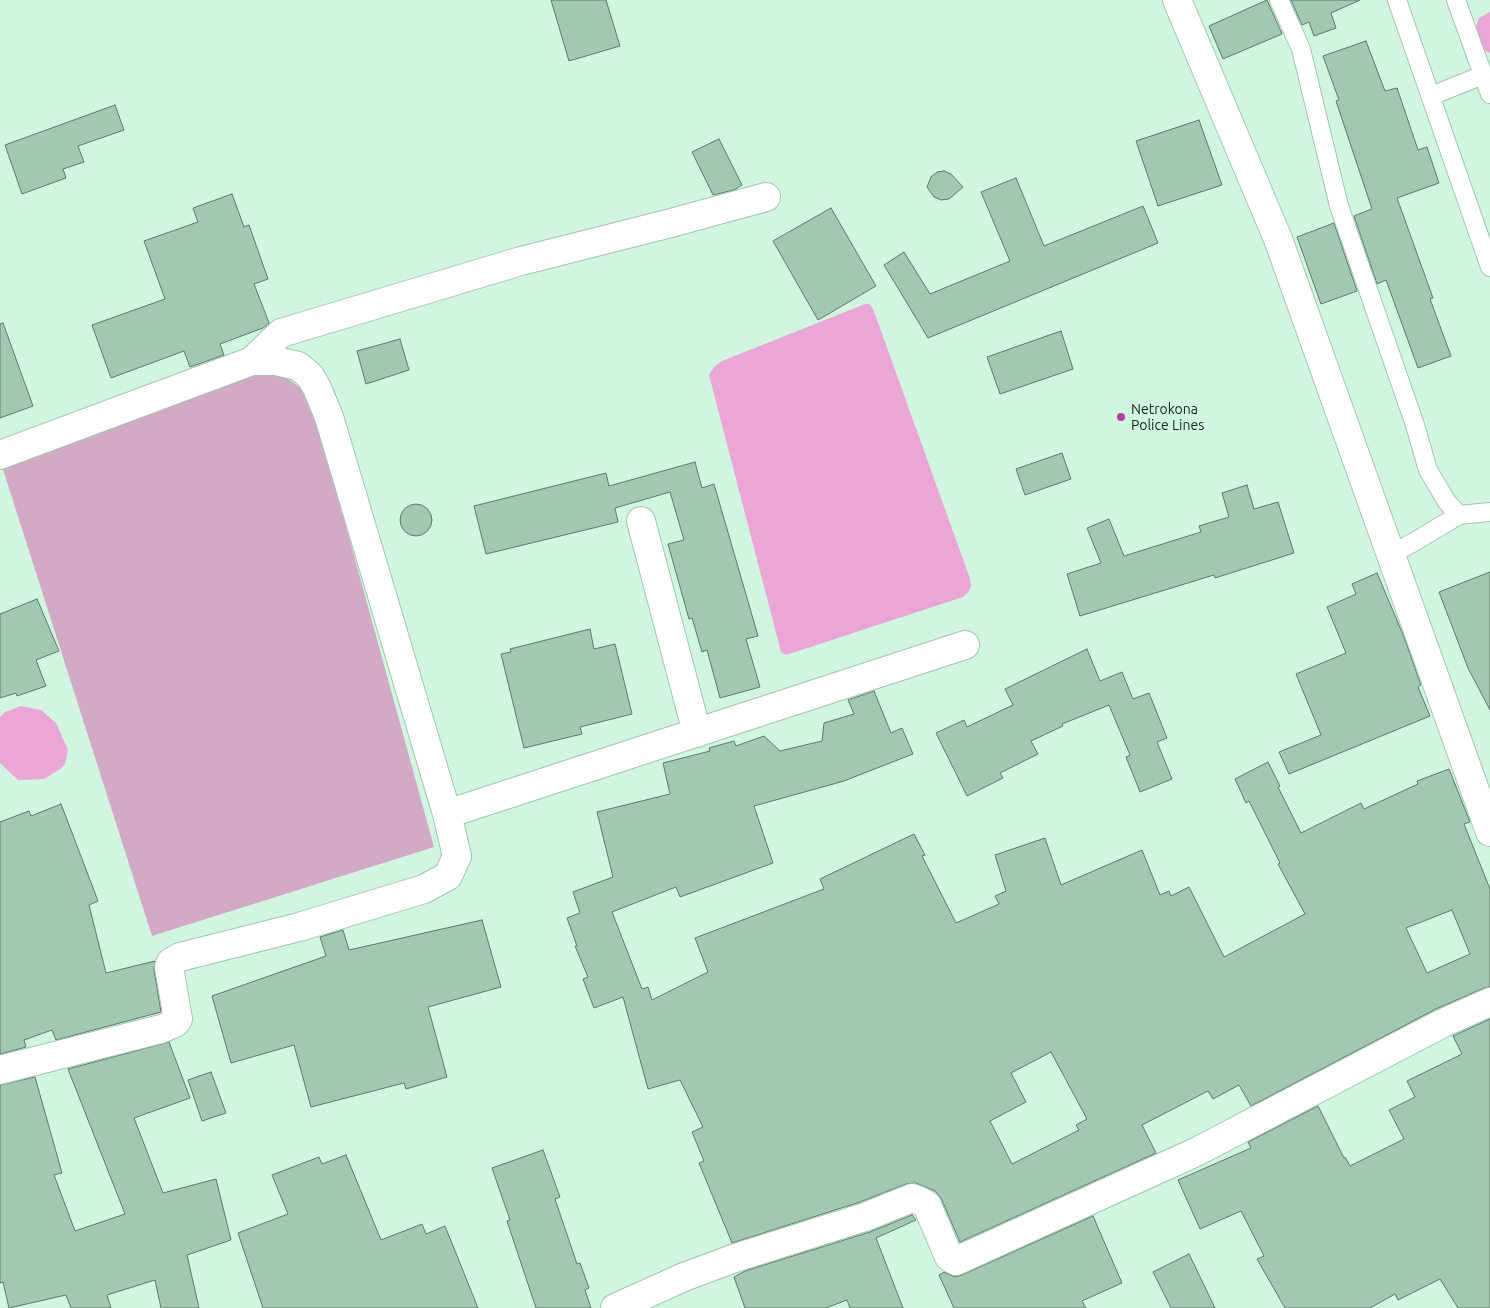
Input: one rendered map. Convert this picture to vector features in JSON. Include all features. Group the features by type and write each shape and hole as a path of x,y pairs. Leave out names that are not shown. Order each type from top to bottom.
{"street":[{"path":"1177,0 1278,239 1490,832"},
{"path":"252,361 281,333 521,261 766,197"},
{"path":"0,455 252,361 276,362 298,366 310,376 329,417 447,814 457,856 448,876 424,889 308,925 180,957 171,962 169,967 178,1019 176,1023 160,1029 0,1070"},
{"path":"641,520 697,733"},
{"path":"447,814 965,645"},
{"path":"615,1308 684,1277 734,1258 865,1217 912,1198 927,1205 949,1257 956,1260 1196,1152 1418,1036 1490,1002"}],"lane":[{"path":"1279,0 1300,49 1339,206 1412,416 1428,470 1447,502 1459,515"},
{"path":"1397,0 1490,267"},
{"path":"1456,0 1490,94"},
{"path":"1430,96 1483,75"},
{"path":"1392,554 1459,515 1490,512"}],"shaded area":[{"path":"1490,12 1490,53 1484,50 1475,30 1479,18"},
{"path":"869,304 872,307 876,317 971,585 969,591 963,597 786,655 781,652 709,375 714,367 722,361"},
{"path":"275,373 302,389 314,410 434,847 152,936 0,460 247,375"},
{"path":"21,706 41,710 56,723 68,750 65,764 44,779 18,780 0,763 0,717 5,712"}],"building":[{"path":"551,0 606,0 620,46 569,61"},
{"path":"1267,0 1282,34 1223,59 1209,26"},
{"path":"1291,0 1360,0 1331,13 1336,28 1314,36 1309,22 1302,25"},
{"path":"1366,41 1385,91 1397,88 1418,150 1427,147 1439,183 1397,198 1433,298 1430,299 1451,356 1418,368 1386,280 1377,284 1354,216 1372,209 1336,101 1339,100 1323,56"},
{"path":"115,105 124,130 78,146 84,162 63,169 66,178 22,194 5,145"},
{"path":"1199,120 1222,185 1158,206 1136,141"},
{"path":"719,139 742,185 734,190 713,195 692,152"},
{"path":"944,171 951,174 963,187 949,199 941,200 934,197 927,187 931,177 937,172"},
{"path":"1016,178 1044,246 1143,206 1158,243 928,338 884,265 904,252 930,294 1010,261 981,192"},
{"path":"232,194 244,227 249,225 268,279 254,284 269,323 263,328 220,344 224,355 190,367 184,351 111,378 92,325 165,299 144,241 198,222 193,208"},
{"path":"831,208 876,286 818,320 773,241"},
{"path":"1334,223 1357,291 1321,304 1297,237"},
{"path":"3,323 33,406 0,418 0,324"},
{"path":"1061,331 1073,369 1000,394 987,357"},
{"path":"400,339 409,370 366,384 357,351"},
{"path":"1062,453 1071,479 1025,495 1016,469"},
{"path":"695,462 702,488 714,484 758,636 746,639 760,687 720,698 707,650 702,652 692,618 689,619 668,544 684,540 670,492 615,508 618,522 486,554 474,506 606,473 609,486"},
{"path":"1247,485 1254,509 1278,502 1294,553 1215,578 1214,575 1080,616 1067,574 1101,563 1087,528 1109,519 1124,556 1201,532 1199,526 1229,517 1222,493"},
{"path":"416,504 427,509 432,520 427,531 416,536 405,531 400,520 405,509"},
{"path":"1490,572 1490,710 1468,668 1439,592"},
{"path":"1377,573 1404,637 1421,685 1418,687 1430,716 1289,774 1279,752 1321,735 1296,674 1346,653 1327,607 1356,594 1352,584"},
{"path":"37,599 59,651 36,660 46,686 17,696 16,693 0,698 0,614"},
{"path":"590,629 594,649 615,644 632,714 580,727 582,734 524,748 501,654 511,652 510,649"},
{"path":"1087,649 1100,681 1122,672 1133,699 1149,693 1167,738 1157,742 1172,779 1140,792 1126,757 1130,755 1109,705 1062,724 1063,726 1031,741 1038,754 1000,773 1003,778 967,796 936,733 964,720 967,727 1013,705 1005,689"},
{"path":"874,691 891,733 902,728 913,754 844,781 754,806 773,863 680,897 676,887 612,912 642,989 648,987 652,1000 708,972 695,938 824,889 820,879 914,834 925,855 922,856 956,923 999,904 995,896 1006,891 995,855 1045,838 1061,885 1142,850 1160,895 1169,891 1171,896 1189,887 1224,957 1305,914 1278,864 1280,863 1249,801 1246,803 1235,779 1268,762 1301,833 1361,803 1364,809 1418,784 1417,781 1449,769 1470,822 1464,824 1490,889 1490,987 1436,1009 1251,1106 1239,1085 1213,1099 1208,1091 1142,1125 1156,1153 960,1242 941,1198 935,1191 916,1183 906,1184 860,1202 732,1243 699,1163 704,1161 692,1132 703,1127 680,1080 648,1089 623,997 594,1008 583,979 588,977 575,946 577,946 567,918 580,913 573,892 613,877 597,812 670,794 663,763 710,751 709,748 734,741 736,746 764,736 780,751 822,741 824,723 854,714 848,700","holes":["1452,910 1470,954 1427,973 1406,928","1051,1052 1087,1119 1076,1125 1079,1130 1012,1164 990,1121 1026,1102 1011,1073"]},
{"path":"61,804 98,901 89,905 106,973 155,961 154,970 161,1012 56,1040 52,1030 24,1040 26,1047 0,1054 0,822 29,811 31,816"},
{"path":"482,920 501,987 428,1007 447,1077 406,1089 404,1083 311,1107 294,1045 231,1063 212,996 326,956 320,937 343,930 349,950"},
{"path":"1490,1019 1490,1308 1458,1308 1440,1279 1398,1300 1395,1294 1370,1308 1285,1308 1257,1259 1264,1256 1241,1211 1200,1229 1178,1180 1251,1148 1248,1142 1318,1106 1344,1158 1350,1166 1404,1139 1389,1110 1415,1097 1407,1081 1462,1054 1453,1036"},
{"path":"169,1042 190,1098 134,1118 163,1193 216,1179 231,1240 187,1255 199,1308 161,1308 155,1280 107,1295 111,1308 71,1308 66,1295 9,1308 3,1282 0,1283 0,1085 35,1077 62,1173 54,1175 75,1231 125,1214 68,1069"},
{"path":"211,1072 226,1113 202,1121 188,1080"},
{"path":"543,1150 560,1197 555,1199 577,1264 580,1263 589,1288 585,1290 591,1308 536,1308 507,1221 510,1220 492,1168"},
{"path":"346,1155 381,1240 422,1224 426,1234 445,1226 478,1308 263,1308 238,1233 288,1214 272,1175 319,1157 322,1164"},
{"path":"912,1215 916,1220 876,1238 903,1308 850,1308 847,1300 826,1308 745,1308 734,1277 745,1271 870,1232"},
{"path":"1093,1216 1122,1283 1082,1301 1086,1308 954,1308 939,1275 944,1272 955,1277 962,1275"},
{"path":"1189,1254 1215,1308 1171,1308 1153,1272"}],"place":[{"name":"Netrokona Police Lines","path":"1121,417"}]}
